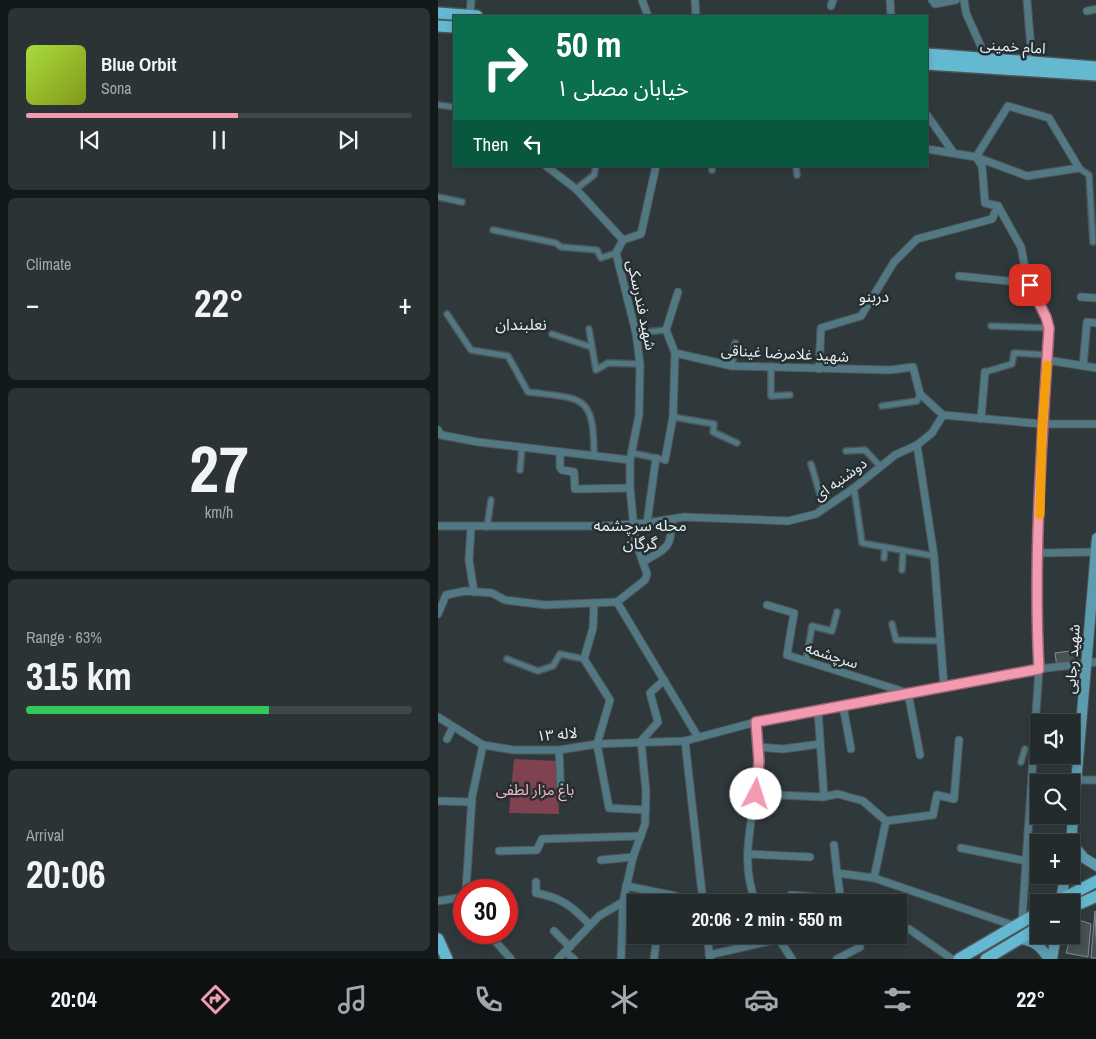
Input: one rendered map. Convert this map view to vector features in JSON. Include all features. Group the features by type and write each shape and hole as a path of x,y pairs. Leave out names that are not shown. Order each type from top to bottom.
{"main road":[{"path":"438,13 459,15"},
{"path":"438,26 453,27"},
{"name":"امام خمینی","path":"928,54 987,63 1096,75"},
{"name":"امام خمینی","path":"928,64 1032,62 1096,67"},
{"name":"شهید رجایی","path":"1078,774 1092,662 1096,538"},
{"path":"1080,853 1096,866"},
{"path":"1073,894 1096,881"},
{"path":"1080,903 1096,896"},
{"path":"958,959 1030,917"},
{"path":"986,959 1030,933"},
{"path":"438,939 447,959"},
{"path":"1021,939 1031,940 1050,959"},
{"path":"1050,959 1054,944"}],"street":[{"path":"470,15 472,0"},
{"path":"642,0 648,15"},
{"path":"695,0 696,15"},
{"path":"890,0 891,15"},
{"path":"932,0 935,4 956,0"},
{"path":"964,0 966,13 987,63"},
{"path":"1027,0 1032,62"},
{"path":"1087,12 1096,9"},
{"path":"438,105 453,106"},
{"path":"976,157 1008,106 1049,118 1079,168 1089,175 1093,242"},
{"path":"928,115 953,152"},
{"path":"928,149 976,157 1027,176 1079,168"},
{"path":"837,873 874,878 1018,924 1026,861 1039,669 1037,628 1042,424 1049,328 1046,317 1028,283 1021,247 998,206 985,203 982,166 976,157"},
{"path":"547,167 576,189 623,240"},
{"path":"576,189 594,175 596,167"},
{"name":"شهید فندرسکی","path":"642,562 635,539 630,488 631,456 639,415 640,364 636,333 616,253 623,240 641,234 656,167"},
{"path":"796,167 797,174"},
{"path":"438,197 462,202"},
{"path":"819,369 821,328 862,316 894,262 917,238 992,219 998,206"},
{"path":"493,230 556,243 561,248 597,250 601,258 616,253"},
{"path":"959,276 1018,280 1028,283"},
{"path":"438,430 441,435 560,452 666,460 673,417 675,353 666,330 678,292"},
{"path":"1082,297 1096,298"},
{"path":"447,314 471,350 508,356 528,392 576,398 588,410 594,428 594,455"},
{"path":"1083,366 1087,322 1096,323"},
{"path":"991,326 1049,328"},
{"path":"589,329 596,370 608,363 640,364"},
{"path":"636,333 666,330"},
{"path":"552,334 591,347"},
{"path":"732,366 735,343"},
{"name":"شهید غلامرضا غیناقی","path":"675,353 732,366 890,370 913,366 920,394"},
{"path":"981,419 985,372 1012,364 1014,353 1096,368"},
{"path":"771,366 771,396 790,395"},
{"path":"882,406 917,401 920,394 943,415 1042,424 1096,424"},
{"name":"دوشنبه ای","path":"438,526 634,525 684,517 788,521 816,514 854,488 895,455 917,445 932,433 943,415"},
{"path":"673,417 714,424 714,432 737,443"},
{"path":"917,445 934,556 944,687"},
{"path":"520,470 522,447"},
{"path":"846,451 865,450 880,466"},
{"path":"560,452 560,467 562,470 574,472 575,489 630,488"},
{"path":"647,524 656,458"},
{"path":"811,464 824,508"},
{"path":"854,488 862,543 934,556"},
{"path":"487,527 491,500"},
{"path":"438,614 446,595 474,592 492,593 505,600 545,605 617,602 645,580 647,574 642,562 669,545 672,540 672,520"},
{"path":"471,527 469,560 474,592"},
{"path":"884,558 885,547"},
{"path":"902,570 903,550"},
{"path":"1039,553 1095,552"},
{"path":"617,602 698,737"},
{"path":"584,659 593,628 594,603"},
{"name":"سرچشمه","path":"767,605 794,613 787,655 908,693"},
{"path":"806,661 812,626 832,631 837,612"},
{"path":"892,624 896,640 940,641"},
{"path":"506,659 538,671 552,666 560,654 584,659 610,700 596,744 609,808 646,810"},
{"name":"لاله ۱۳","path":"438,718 483,745 514,750 559,750 596,744 685,740 756,722 818,710 1039,669 1092,662"},
{"path":"621,959 623,902 633,857 645,824 646,810 641,741 658,722 650,693 664,680"},
{"path":"908,693 920,755"},
{"path":"843,706 851,749"},
{"path":"818,710 824,797"},
{"path":"753,894 750,883 748,842 759,761 756,722"},
{"path":"447,739 453,727"},
{"path":"685,740 702,894"},
{"path":"756,794 824,797 838,794 863,801 886,821 933,816 936,795 954,799 959,740"},
{"path":"757,747 783,749 820,744"},
{"path":"467,879 472,799 483,745"},
{"path":"1021,762 1024,749"},
{"path":"559,750 561,800"},
{"path":"1080,780 1096,780"},
{"path":"438,801 472,799"},
{"path":"874,878 886,821"},
{"path":"499,851 537,850 542,839 641,836"},
{"path":"834,845 839,894"},
{"path":"961,848 1026,861"},
{"path":"749,854 810,856"},
{"path":"601,860 633,857"},
{"path":"536,882 536,893 553,897 572,906 590,925"},
{"path":"626,886 666,894"},
{"path":"438,901 453,899"},
{"path":"558,959 599,916 623,902"},
{"path":"622,914 627,915"},
{"path":"909,929 952,959"},
{"path":"554,931 574,959"},
{"path":"499,944 511,959"},
{"path":"654,959 656,944"},
{"path":"708,944 710,957 754,944"},
{"path":"782,944 792,959"},
{"path":"837,959 860,947"}],"green space":[{"name":"باغ مزار لطفی","path":"514,759 557,761 559,814 509,813"}],"building":[{"path":"1078,650 1078,662 1057,667 1055,653"},
{"path":"1095,911 1097,958 1091,958"},
{"path":"1080,920 1091,924 1088,957 1066,953 1069,944 1080,944"}],"slow traffic":[{"path":"1040,515 1042,428 1047,365"}],"district":[{"name":"دربنو","path":"874,296"},
{"name":"نعلبندان","path":"521,324"},
{"name":"محله سرچشمه گرگان","path":"640,534"}],"route":[{"path":"756,794 759,761 756,722 1039,669 1037,628 1042,428 1049,328 1046,317 1030,285"}]}
